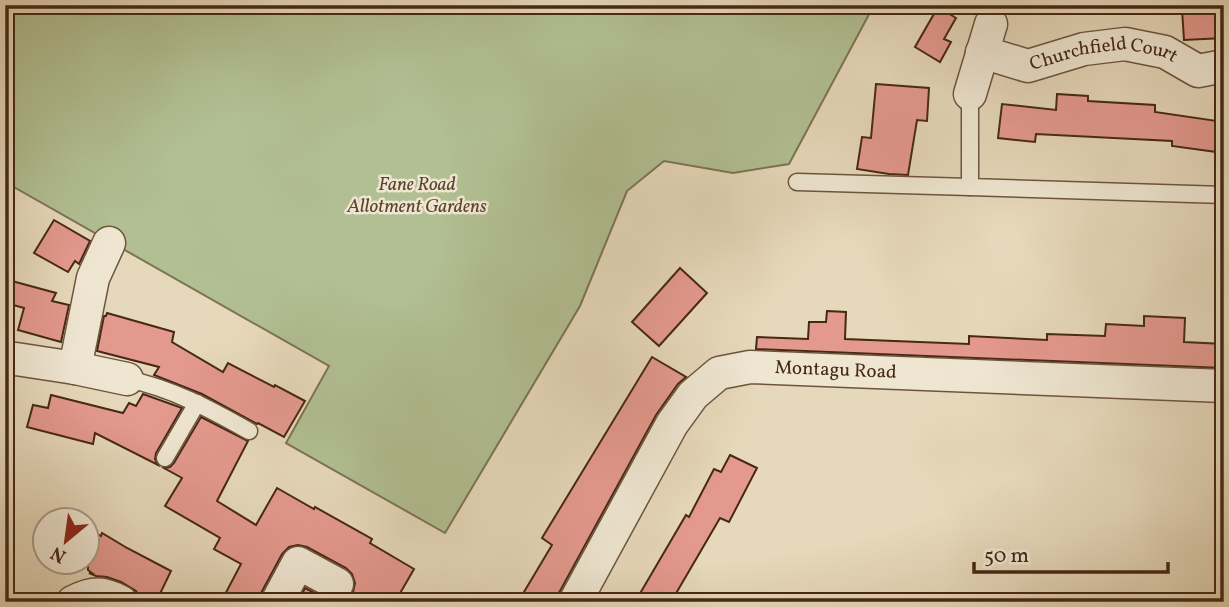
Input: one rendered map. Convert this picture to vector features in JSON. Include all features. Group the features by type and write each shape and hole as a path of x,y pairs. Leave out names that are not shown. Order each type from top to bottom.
{"street":[{"name":"Churchfield Court","path":"970,94 986,38 1027,66 1084,49 1125,44 1165,52 1198,71 1224,66"},
{"path":"75,368 93,278 109,243"},
{"path":"5,360 16,359 75,368 127,379"},
{"name":"Montagu Road","path":"575,602 672,424 693,395 719,373 750,367 1224,386"},
{"path":"277,602 298,563 337,584"},
{"path":"73,602 91,594 109,595 121,602"}],"lane":[{"path":"970,94 970,187"},
{"path":"797,182 1224,195"},
{"path":"127,379 197,403 248,431"},
{"path":"165,458 197,403"}],"green space":[{"name":"Fane Road Allotment Gardens","path":"5,5 874,5 789,164 733,173 664,161 627,191 580,306 445,533 286,443 329,366 5,182"}],"building":[{"path":"938,7 956,18 944,39 951,42 940,62 915,47"},
{"path":"1224,7 1224,38 1184,40 1182,9"},
{"path":"876,84 929,88 927,121 917,120 908,175 857,169 862,137 871,138"},
{"path":"1057,94 1088,96 1088,101 1155,105 1155,112 1224,122 1224,153 1172,146 1172,141 1036,134 1035,142 998,138 1002,104 1056,110"},
{"path":"54,220 90,241 79,264 75,261 68,272 34,253"},
{"path":"680,268 707,293 659,346 632,322"},
{"path":"12,281 56,293 52,301 69,305 61,342 18,330 24,308 6,303"},
{"path":"827,311 846,312 845,339 969,344 969,336 1047,340 1047,334 1105,336 1106,324 1144,326 1144,316 1185,318 1184,342 1224,344 1224,368 756,349 757,337 808,339 809,322 826,322"},
{"path":"107,313 174,332 172,342 223,372 228,363 305,401 284,437 202,394 154,375 159,367 97,351 104,316"},
{"path":"652,357 686,377 656,415 554,602 518,602 552,545 542,538"},
{"path":"143,394 182,408 156,453 158,465 95,433 93,444 27,427 33,405 48,408 51,395 123,413 129,403 136,406"},
{"path":"201,417 248,441 217,501 256,525 277,488 372,539 370,543 414,569 395,602 340,602 353,592 355,583 352,574 307,547 298,545 289,547 282,554 259,602 221,602 241,564 214,549 220,538 165,506 182,478 164,468 174,463"},
{"path":"730,455 757,468 729,522 720,518 671,602 635,602 686,515 689,517 714,469 721,472"},
{"path":"102,533 171,571 156,602 145,602 139,598 136,591 107,577 96,576 102,576"},
{"path":"305,588 328,600 335,602 298,602"}]}
